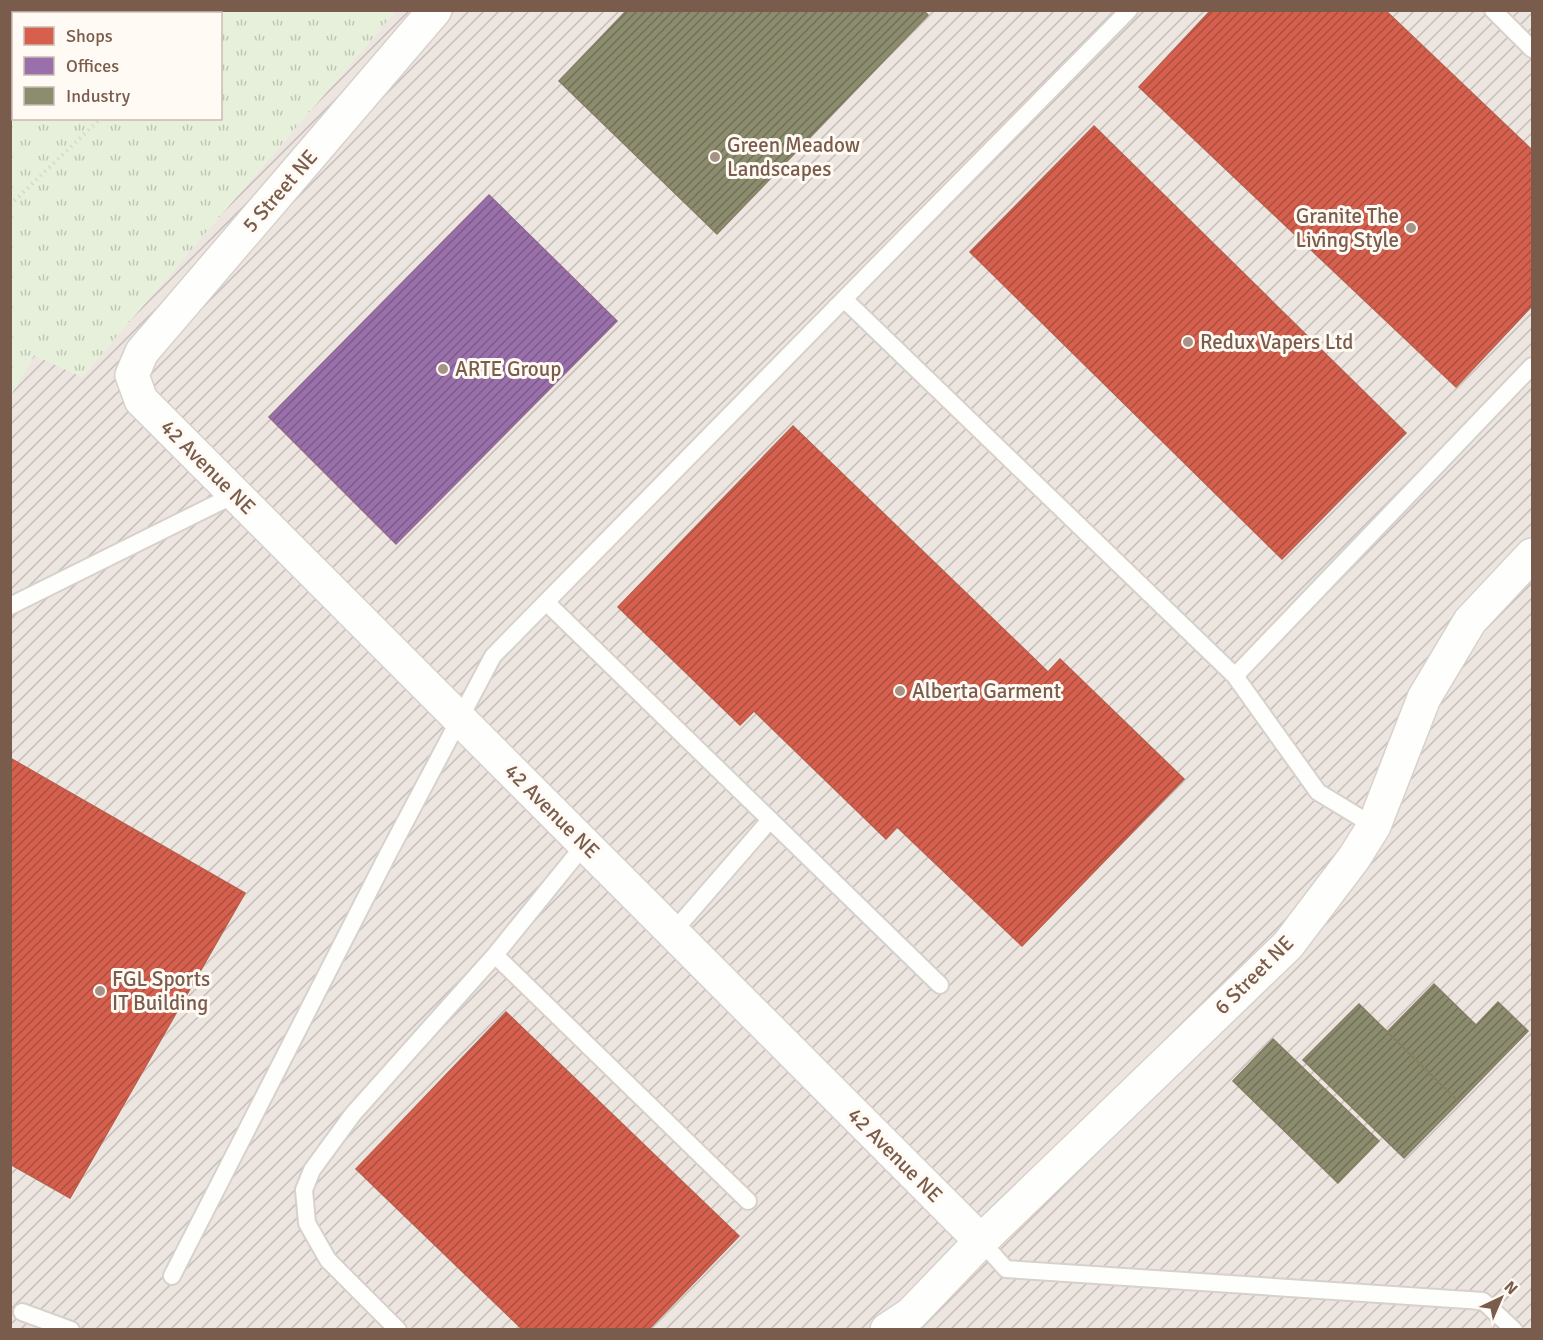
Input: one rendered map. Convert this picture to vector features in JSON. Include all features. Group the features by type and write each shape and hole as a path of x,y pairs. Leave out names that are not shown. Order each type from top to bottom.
{"street":[{"name":"5 Street NE","path":"132,375 142,352 435,10"},
{"name":"42 Avenue NE","path":"132,375 141,400 981,1241"},
{"name":"6 Street NE","path":"887,1329 911,1314 981,1241 1287,945 1354,858 1374,826 1425,698 1464,630 1533,555"}],"lane":[{"path":"172,1276 388,854 493,656 1129,10"},
{"path":"1493,10 1533,49"},
{"path":"844,299 1235,676 1318,792 1374,826"},
{"path":"1235,676 1533,366"},
{"path":"10,606 236,494"},
{"path":"546,602 940,985"},
{"path":"673,932 770,820"},
{"path":"398,1329 328,1260 307,1223 304,1190 312,1170 353,1114 495,955 585,844"},
{"path":"495,955 748,1201"},
{"path":"981,1241 1006,1269 1483,1301 1514,1329"},
{"path":"22,1312 71,1329"}],"path":[{"path":"10,205 99,120"}],"shaded area":[{"path":"396,11 1532,11 1532,1329 11,1330 11,395 34,355 82,377"}],"green space":[{"path":"11,10 396,10 82,377 34,355 11,395"}],"building: Shops":[{"name":"Granite The Living Style","path":"1211,10 1385,10 1532,150 1532,306 1456,387 1139,87"},
{"name":"Redux Vapers Ltd","path":"1094,126 1406,433 1282,559 970,252"},
{"name":"Alberta Garment","path":"793,426 1048,672 1060,659 1184,779 1022,946 897,827 886,839 754,711 740,725 618,607"},
{"name":"FGL Sports IT Building","path":"10,758 245,893 70,1198 10,1164"},
{"path":"506,1012 739,1236 648,1330 523,1330 356,1169"}],"building: Offices":[{"name":"ARTE Group","path":"489,195 617,321 396,544 269,417"}],"building: Industry":[{"name":"Green Meadow Landscapes","path":"627,10 923,10 928,15 717,234 559,81"},
{"path":"1434,984 1476,1025 1498,1002 1528,1031 1459,1102 1387,1032"},
{"path":"1359,1004 1459,1102 1404,1158 1303,1060"},
{"path":"1273,1039 1379,1141 1338,1183 1233,1081"}],"place":[{"name":"Green Meadow Landscapes","path":"715,157"},
{"name":"Granite The Living Style","path":"1411,228"},
{"name":"Redux Vapers Ltd","path":"1188,342"},
{"name":"ARTE Group","path":"443,369"},
{"name":"Alberta Garment","path":"900,691"},
{"name":"FGL Sports IT Building","path":"100,991"}]}
